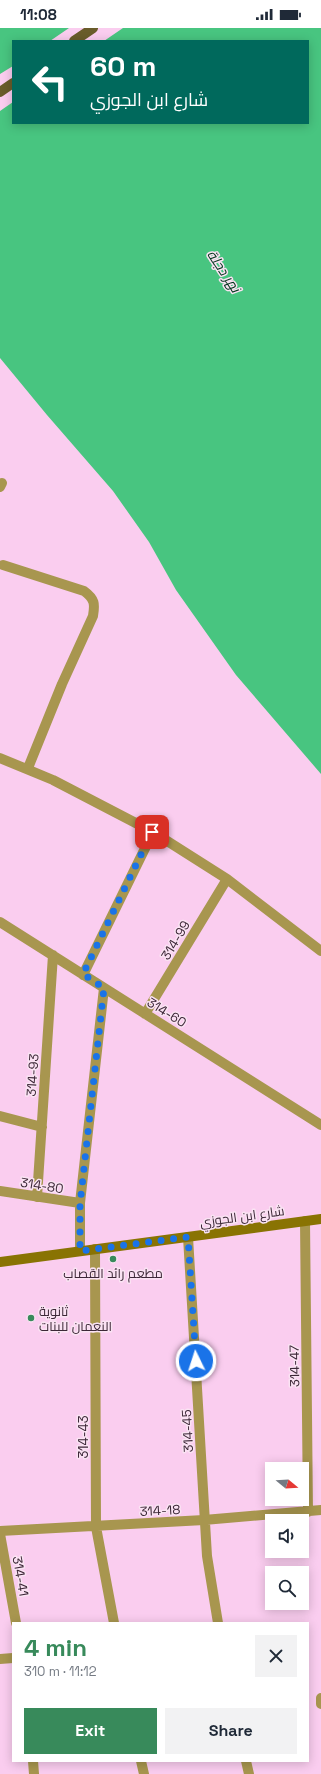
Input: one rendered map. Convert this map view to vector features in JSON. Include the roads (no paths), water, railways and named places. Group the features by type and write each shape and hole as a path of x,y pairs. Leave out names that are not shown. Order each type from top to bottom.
{"main road":[{"path":"75,40 93,28"},
{"path":"0,92 12,84"}],"street":[{"path":"3,565 84,591 93,598 95,604 93,616 62,684 28,768"},
{"path":"0,758 28,768 53,780 152,832 227,879 321,951"},
{"path":"83,974 152,832"},
{"name":"314-99","path":"145,1014 227,879"},
{"name":"314-60","path":"0,922 321,1125"},
{"name":"314-93","path":"37,1197 53,955"},
{"path":"80,1251 80,1204 104,988"},
{"path":"0,1116 42,1127"},
{"name":"314-80","path":"0,1191 80,1204"},
{"name":"شارع ابن الجوزي","path":"0,1262 321,1219"},
{"name":"314-47","path":"305,1221 308,1512"},
{"name":"314-45","path":"188,1237 204,1520 207,1556 218,1622"},
{"name":"314-43","path":"95,1249 96,1526 114,1622"},
{"name":"314-18","path":"0,1533 204,1520 321,1510"},
{"name":"314-41","path":"0,1533 16,1622"},
{"path":"0,1659 12,1658"},
{"path":"321,1698 321,1704"},
{"path":"33,1762 34,1774"},
{"path":"141,1762 144,1774"},
{"path":"246,1762 249,1774"}],"water":[{"name":"نهر دجلة","path":"0,28 321,28 321,774 236,675 176,590 149,542 113,491 0,358"}],"place":[{"name":"مطعم رائد القصاب","path":"113,1259"},
{"name":"ثانوية النعمان للبنات","path":"31,1318"}]}
